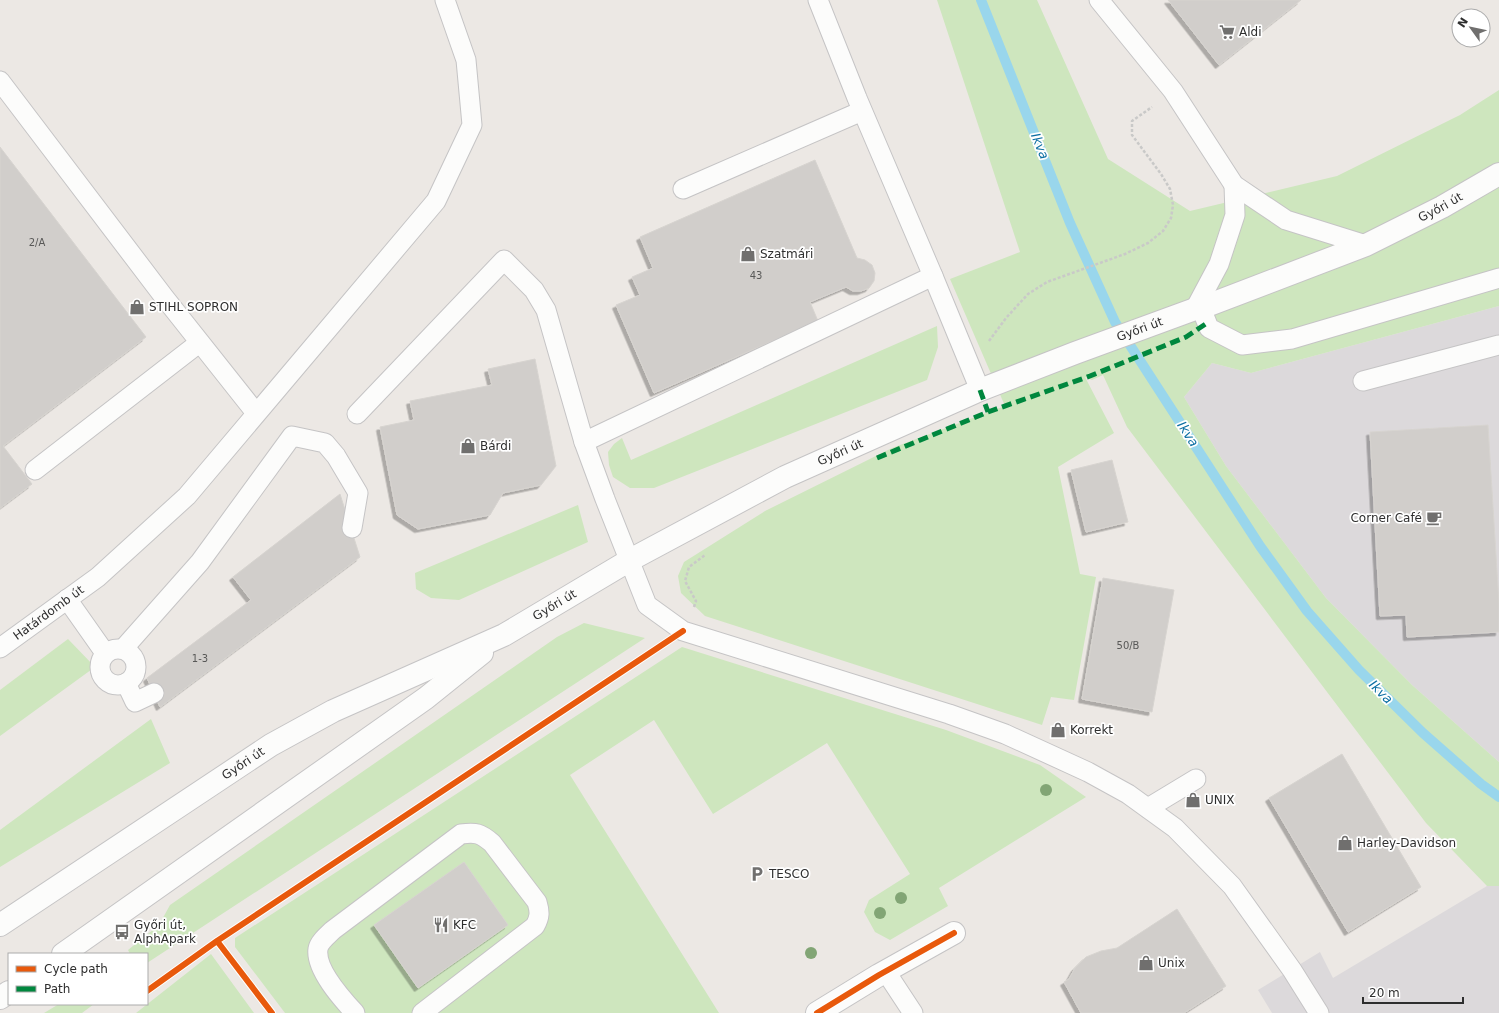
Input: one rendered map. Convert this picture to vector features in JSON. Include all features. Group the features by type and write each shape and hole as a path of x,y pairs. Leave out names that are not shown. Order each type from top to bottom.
{"main road":[{"name":"Győri út","path":"0,925 271,745 333,711 504,635 630,560 785,477 980,390 1075,352 1198,308 1366,244 1442,207 1499,174"},
{"name":"Győri út","path":"64,953 426,698 504,635"},
{"path":"817,1013 954,933"}],"lane":[{"name":"Határdomb út","path":"0,648 98,578 187,496 436,201 472,125 466,60 445,0"},
{"path":"818,0 862,111 980,390"},
{"path":"1099,0 1174,92 1234,185 1286,220 1366,244"},
{"path":"0,81 199,343 256,413"},
{"path":"683,189 862,111"},
{"path":"1234,185 1235,216 1219,264 1198,308 1209,328 1242,345 1292,339 1499,278"},
{"path":"358,414 504,260 534,290 546,310 584,442 647,604 683,631 949,714 1005,734 1088,772 1128,794 1175,828 1232,886 1292,970 1319,1013"},
{"path":"584,442 932,276"},
{"path":"35,470 199,343"},
{"path":"1363,381 1499,346"},
{"path":"67,600 114,651 129,652 136,662 135,674 131,680 120,685 108,682 101,674 100,663 114,651 200,562 292,436 325,443 336,456 358,493 352,528"},
{"path":"126,683 134,702 154,694"},
{"path":"1148,808 1196,779"},
{"path":"355,1013 333,987 318,959 318,948 324,938 461,834 473,832 483,835 492,843 537,902 540,910 540,918 535,926 422,1013"},
{"path":"886,972 913,1013"}],"path":[{"path":"971,367 1006,318 1028,294 1047,282 1125,254 1148,243 1163,231 1171,218 1173,205 1170,189 1161,174 1132,135 1132,121 1174,92"},
{"path":"683,631 696,600 685,581 689,567 708,552"}],"shaded area":[{"path":"1499,306 1499,762 1412,685 1326,598 1226,466 1184,397 1212,363 1251,373"},
{"path":"1487,886 1499,886 1499,1013 1272,1013 1258,990 1320,952 1333,978"}],"green space":[{"path":"937,0 1037,0 1108,159 1190,211 1337,176 1460,115 1499,90 1499,306 1251,373 1212,363 1184,397 1226,466 1326,598 1412,685 1499,762 1499,886 1487,886 1426,823 1127,427 1103,375 1092,380 1085,377 1114,433 1058,467 1080,574 1096,577 1074,700 1051,697 1042,725 705,616 681,593 678,576 684,562 765,511 892,448 1005,406 950,279 1020,252"},
{"path":"937,326 938,347 927,380 654,488 630,488 613,477 609,465 608,452 614,444 622,438 631,460"},
{"path":"578,505 588,542 459,600 431,598 416,589 415,573"},
{"path":"584,623 645,638 148,962 148,953 130,953 128,950 159,925 170,905 557,637"},
{"path":"68,639 95,667 0,736 0,690"},
{"path":"682,647 946,730 1040,765 1086,797 939,888 948,906 890,940 875,932 864,912 869,900 910,874 827,743 713,814 654,720 570,775 719,1013 285,1013 235,947 235,938"},
{"path":"151,719 170,763 0,867 0,830"},
{"path":"211,954 254,1013 136,1013"},
{"path":"57,1005 93,1005 82,1013 44,1013"}],"building":[{"name":"Aldi","path":"1168,0 1301,0 1219,65"},
{"path":"0,147 146,337 3,446 32,484 0,508"},
{"path":"815,160 857,258 865,260 872,265 875,273 874,281 869,288 861,291 853,291 846,287 810,302 818,321 654,393 616,305 640,295 632,277 653,268 640,237"},
{"name":"Bárdi","path":"535,359 556,466 541,485 503,493 490,515 418,529 397,515 380,427 414,420 410,401 492,385 488,369"},
{"name":"Corner Café","path":"1488,425 1499,603 1499,632 1407,637 1406,615 1380,616 1370,432"},
{"path":"1112,460 1128,522 1086,532 1071,470"},
{"path":"340,494 360,557 160,707 147,678 251,600 233,577"},
{"path":"1103,578 1174,590 1152,712 1082,699"},
{"name":"Harley-Davidson","path":"1342,754 1421,887 1348,932 1269,798"},
{"name":"KFC","path":"464,862 508,925 418,988 374,925"},
{"name":"Unix","path":"1177,909 1226,986 1184,1013 1081,1013 1064,982 1069,979 1075,968 1086,957 1101,951 1117,948"}],"waterway":[{"name":"Ikva","path":"981,0 1070,223 1115,322 1260,546 1307,611 1359,670 1423,733 1481,784 1499,797"}],"marked path":[{"path":"877,458 988,412 1090,376 1186,337 1207,323"},
{"path":"980,390 988,412"}],"cycle path":[{"path":"148,990 217,941 683,631"},
{"path":"817,1013 879,975 954,933"},
{"path":"217,941 272,1013"}],"place":[{"name":"Aldi","path":"1227,32"},
{"name":"Szatmári","path":"748,254"},
{"name":"STIHL SOPRON","path":"137,307"},
{"name":"Bárdi","path":"468,446"},
{"name":"Corner Café","path":"1434,518"},
{"name":"Korrekt","path":"1058,730"},
{"name":"UNIX","path":"1193,800"},
{"name":"Harley-Davidson","path":"1345,843"},
{"name":"TESCO","path":"757,874"},
{"name":"KFC","path":"441,925"},
{"name":"Győri út, AlphApark","path":"122,932"},
{"name":"Unix","path":"1146,963"}]}
